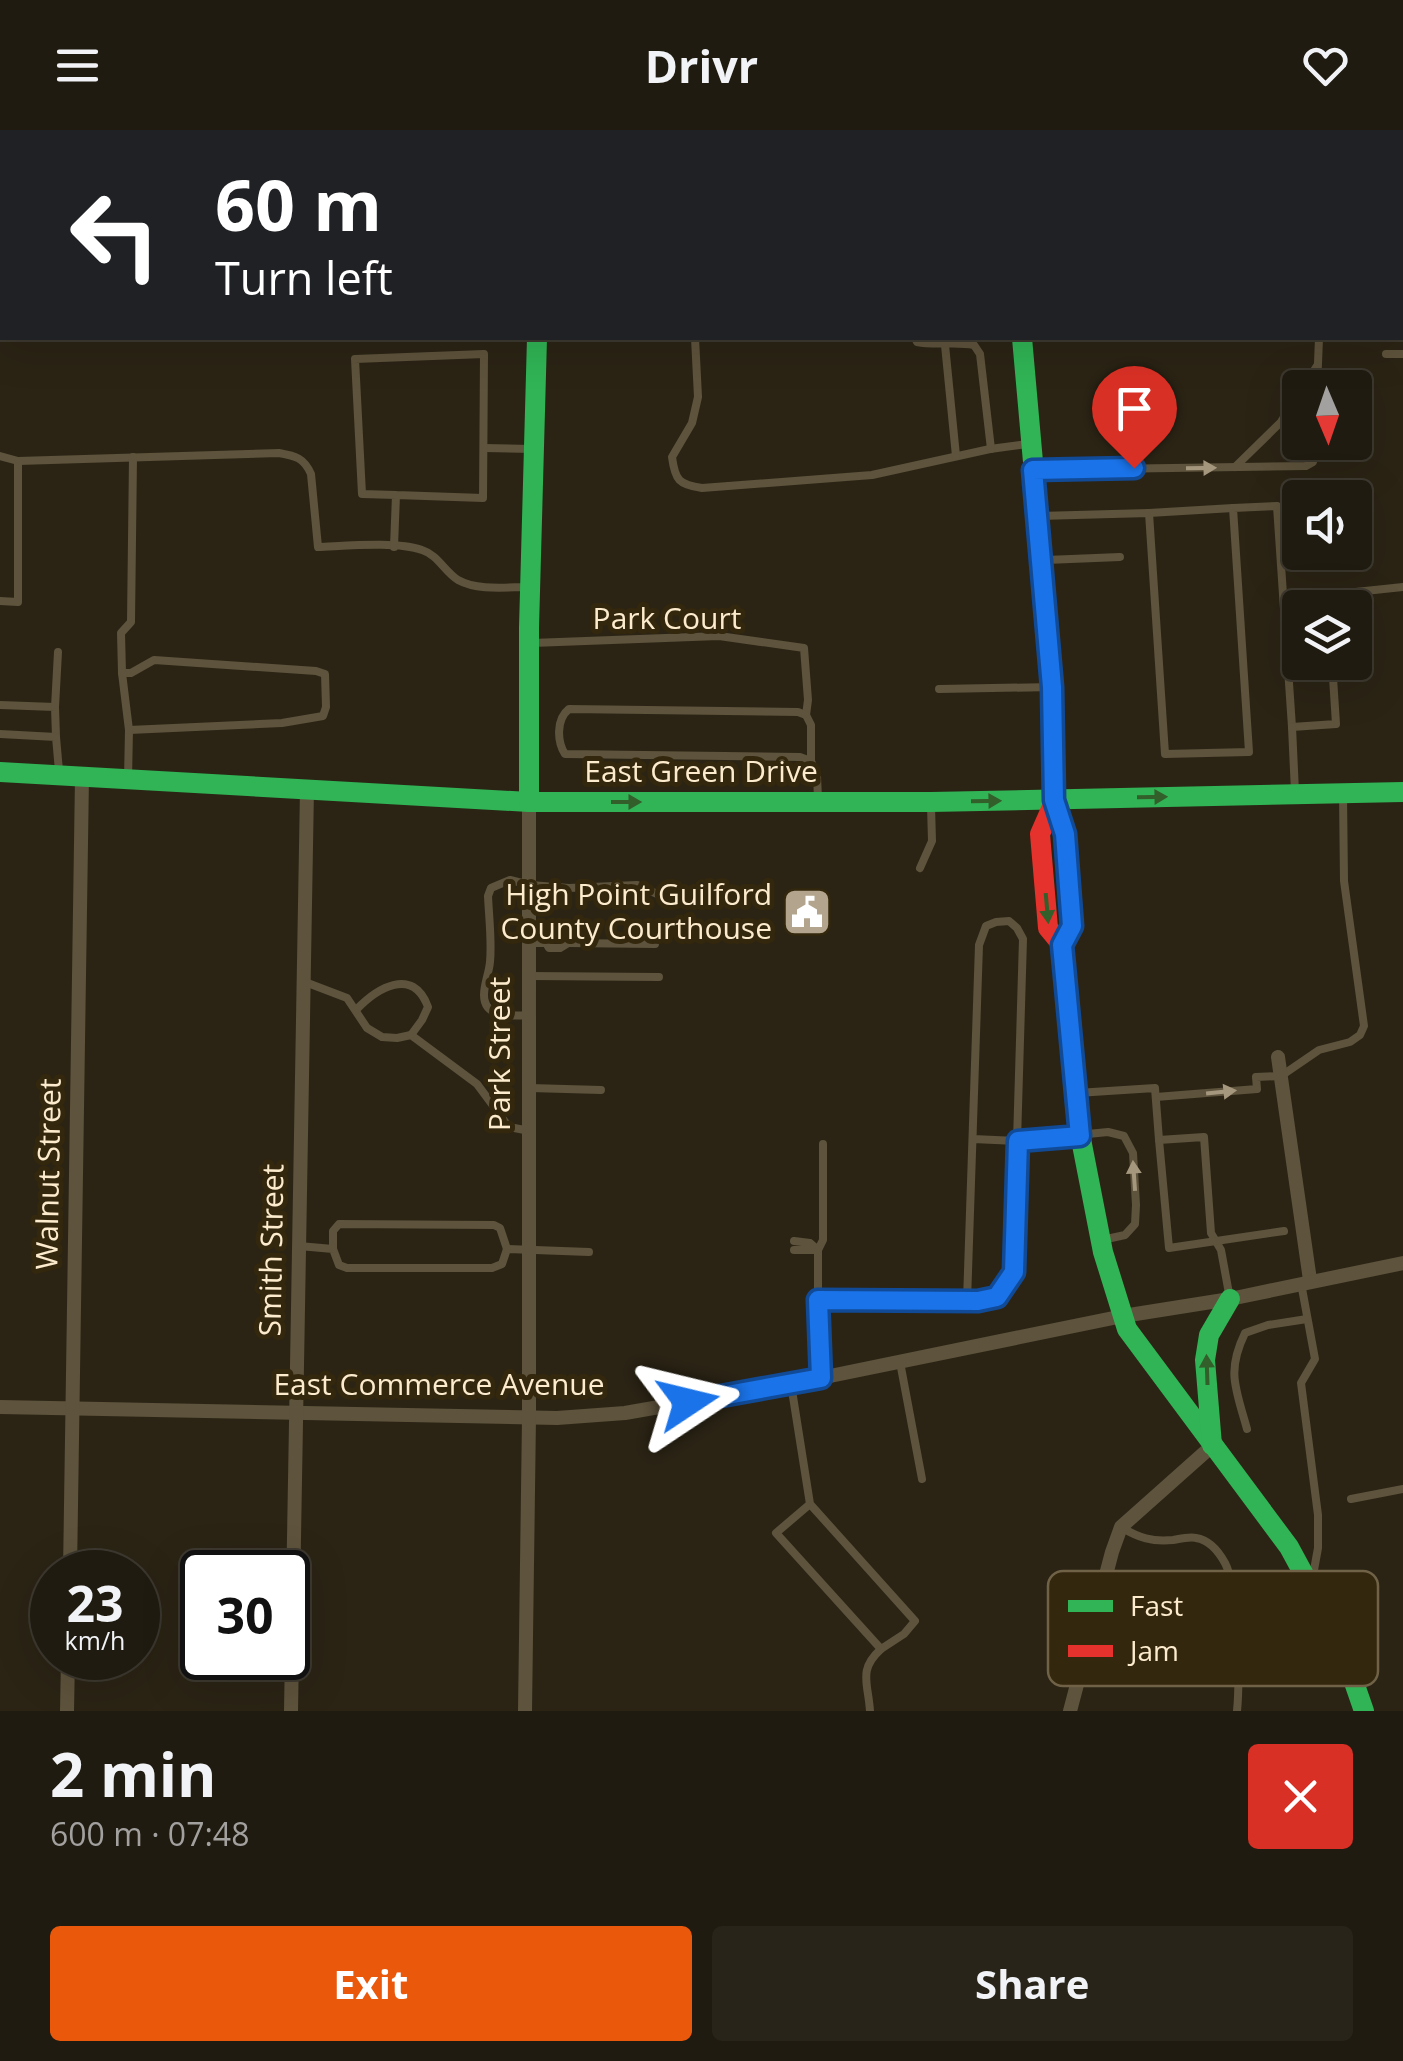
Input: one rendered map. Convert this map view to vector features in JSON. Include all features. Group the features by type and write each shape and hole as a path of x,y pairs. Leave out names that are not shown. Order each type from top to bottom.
{"main road":[{"path":"1022,340 1052,687 1054,800 1065,834 1072,926 1062,945 1080,1136 1101,1240 1127,1329 1303,1571"},
{"name":"Park Street","path":"529,802 528,643 535,341"},
{"name":"East Green Drive","path":"0,772 529,802 930,802 1403,792"},
{"path":"1212,1446 1205,1360 1209,1335 1230,1299"},
{"path":"1355,1686 1364,1711"}],"street":[{"name":"Walnut Street","path":"70,1550 82,777"},
{"name":"Smith Street","path":"291,1711 307,789"},
{"name":"Park Street","path":"525,1711 530,976 538,943 530,885 529,802"},
{"path":"1278,1057 1277,1076 1306,1282"},
{"name":"East Commerce Avenue","path":"0,1407 557,1418 625,1413 792,1384 1403,1263"},
{"path":"1107,1571 1121,1528 1212,1446"},
{"path":"67,1711 68,1680"},
{"path":"1070,1711 1077,1686"}],"lane":[{"path":"695,340 698,397 692,424 672,456 677,479 686,486 739,486 872,475 1031,443"},
{"path":"916,340 932,346 966,344 974,346 980,354 991,448"},
{"path":"1318,370 1319,340"},
{"path":"945,345 956,456"},
{"path":"484,354 483,498 396,495 362,494 356,359 484,354"},
{"path":"1386,354 1403,354"},
{"path":"1314,370 1318,364"},
{"path":"1235,467 1282,420"},
{"path":"484,448 533,449"},
{"path":"0,456 18,461 279,453 298,456 311,474 318,547 370,545 420,549 439,559 458,580 485,587 529,587"},
{"path":"128,779 129,730 121,633 131,622 134,458"},
{"path":"1033,470 1306,466 1313,460"},
{"path":"0,601 18,602 18,461"},
{"path":"394,547 396,495"},
{"path":"1038,516 1277,506 1295,795"},
{"path":"1149,513 1165,754 1249,752 1233,508"},
{"path":"1041,560 1120,557"},
{"path":"1372,590 1403,587"},
{"name":"Park Court","path":"528,643 720,636 804,648 806,715"},
{"path":"58,652 55,707 59,775"},
{"path":"122,673 131,673 154,660 316,671 325,674 327,686 323,716 282,723 129,730"},
{"path":"1292,727 1336,724 1333,680"},
{"path":"939,689 1052,687"},
{"path":"0,705 55,707"},
{"path":"811,761 800,757 576,756 565,754 560,747 560,721 569,709 798,712 806,715 811,725 811,761 817,776 818,803"},
{"path":"0,734 56,737"},
{"path":"1156,1097 1257,1089 1256,1076 1277,1076 1319,1050 1350,1042 1360,1035 1364,1026 1344,881 1343,794"},
{"path":"920,868 932,841 930,802"},
{"path":"530,1014 500,1015 485,1003 490,961 488,896 492,888 510,880 568,888 637,885 686,902"},
{"path":"818,1300 967,1301 997,1297 1014,1272 1023,939 1009,921 986,926 979,939 967,1301"},
{"path":"538,943 549,948 568,943 655,944"},
{"path":"530,976 660,978"},
{"path":"304,982 347,998 368,1028 382,1037 411,1035 428,1007 423,993 397,984 385,986 356,1010"},
{"path":"411,1035 478,1084 509,1127 530,1131"},
{"path":"530,1088 601,1090"},
{"path":"1076,1093 1155,1088 1169,1248 1284,1231"},
{"path":"973,1138 1018,1141 1108,1132 1124,1136 1133,1152 1135,1224 1126,1235 1101,1240"},
{"path":"1160,1140 1204,1137 1211,1233 1220,1250 1230,1299"},
{"path":"821,1378 818,1250 823,1240 823,1144"},
{"path":"339,1224 494,1225 500,1228 506,1249 502,1264 492,1268 347,1268 339,1265 332,1231 339,1224"},
{"path":"794,1245 818,1250"},
{"path":"299,1246 333,1248"},
{"path":"506,1249 589,1252"},
{"path":"1306,1282 1315,1359 1300,1384 1318,1516 1314,1571"},
{"path":"1247,1428 1232,1378 1236,1352 1245,1333 1268,1325 1308,1320"},
{"path":"900,1362 922,1479"},
{"path":"792,1384 810,1504 914,1620 904,1634 881,1648 866,1668 870,1711"},
{"path":"1351,1499 1403,1489"},
{"path":"810,1504 776,1533 881,1648"},
{"path":"1121,1528 1158,1542 1196,1538 1215,1548 1228,1571"},
{"path":"1237,1686 1237,1711"}],"traffic: fast":[{"path":"529,802 537,340"},
{"path":"1022,340 1053,687 1055,800 1065,834 1072,926 1062,945"},
{"path":"0,772 529,802 931,802 1403,792"},
{"path":"1078,1124 1103,1252 1127,1329 1289,1547 1302,1571"},
{"path":"1212,1445 1205,1360 1209,1335 1230,1299"},
{"path":"1355,1686 1364,1711"}],"traffic: jam":[{"path":"1055,800 1040,834 1048,928 1062,945 1078,1124"}],"place":[{"name":"High Point Guilford County Courthouse","path":"807,912"}],"route":[{"path":"688,1402 821,1378 818,1300 978,1301 997,1297 1014,1272 1018,1141 1080,1136 1062,945 1072,926 1068,863 1065,834 1054,800 1052,687 1033,470 1134,468"}]}
